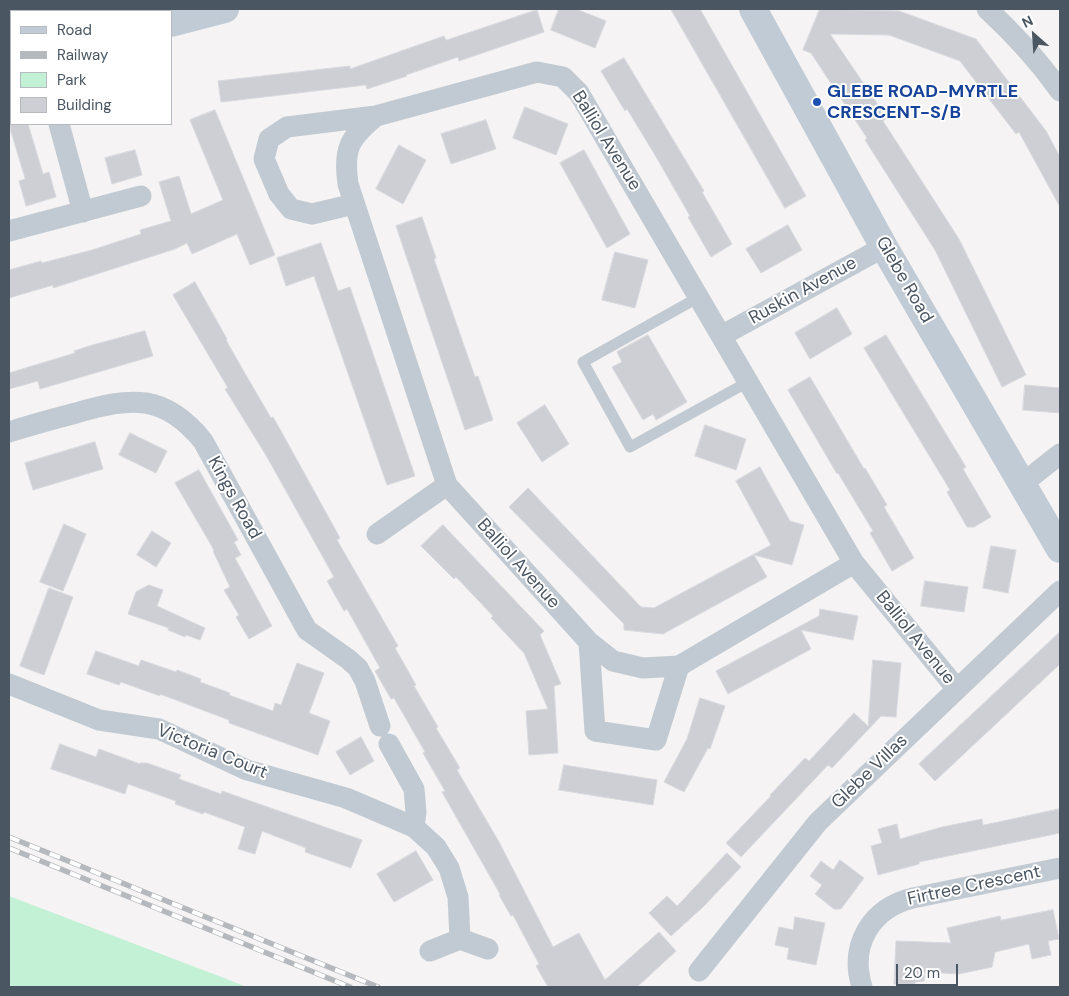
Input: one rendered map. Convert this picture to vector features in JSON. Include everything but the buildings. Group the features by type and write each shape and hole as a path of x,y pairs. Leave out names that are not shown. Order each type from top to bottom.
{"street":[{"path":"172,23 225,9"},
{"name":"Glebe Road","path":"753,9 884,247 1060,549"},
{"path":"987,9 1012,33 1047,72 1060,90"},
{"name":"Balliol Avenue","path":"354,204 312,214 291,209 279,194 264,159 269,139 287,127 376,116 537,72 563,77 579,93 854,563 957,689"},
{"name":"Balliol Avenue","path":"376,116 360,129 351,142 345,164 348,184 447,486 589,642 613,661 643,668 679,666 854,563"},
{"path":"60,125 83,212"},
{"path":"9,231 141,196"},
{"name":"Ruskin Avenue","path":"722,336 884,247"},
{"name":"Kings Road","path":"9,432 108,404 126,401 160,406 190,425 203,441 307,630 358,668 385,735 414,789 416,812 414,827"},
{"path":"1022,484 1060,454"},
{"path":"377,534 447,486"},
{"name":"Glebe Villas","path":"699,971 818,822 1060,590"},
{"path":"589,642 594,731 656,740 679,666"},
{"name":"Victoria Court","path":"9,684 99,720 159,729 247,770 346,798 414,827 436,847 449,868 458,897 460,939"},
{"name":"Firtree Crescent","path":"862,987 858,961 860,945 874,919 889,908 903,900 1060,868"},
{"path":"430,951 460,939 488,949"}],"lane":[{"path":"699,297 582,362 630,447 748,382"}],"green space":[{"path":"83,9 146,9 144,10"},
{"path":"9,896 224,978 247,987 9,987"}],"railway":[{"path":"9,837 378,987"},
{"path":"9,848 350,987"}],"place":[{"name":"GLEBE ROAD-MYRTLE CRESCENT-S/B","path":"817,102"}]}
